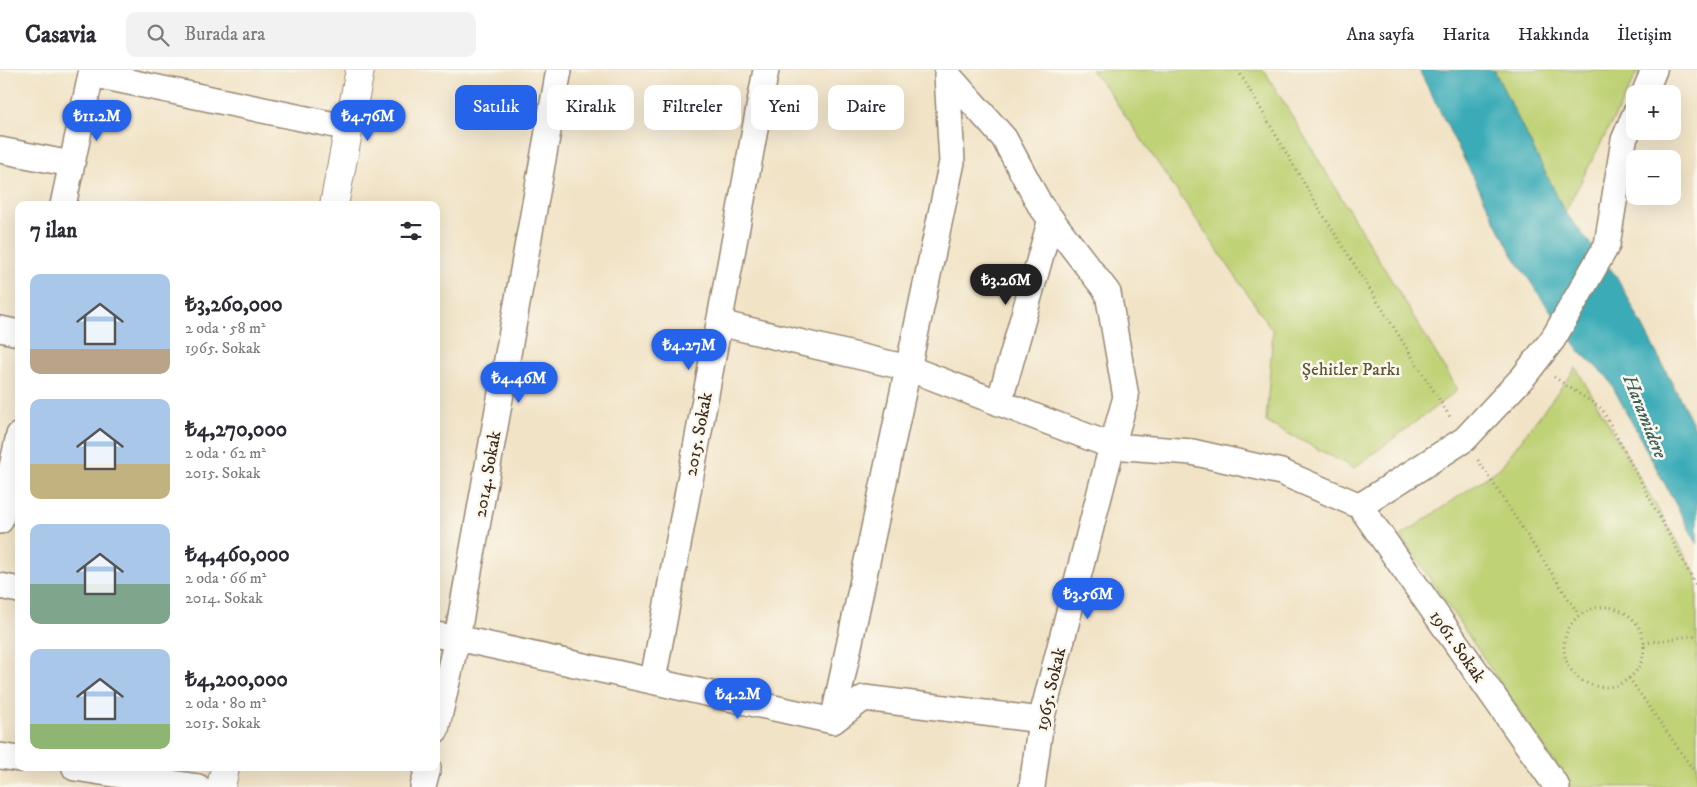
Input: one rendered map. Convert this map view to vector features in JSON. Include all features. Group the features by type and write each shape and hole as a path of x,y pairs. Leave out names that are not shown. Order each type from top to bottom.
{"street":[{"path":"335,201 360,70"},
{"name":"2014. Sokak","path":"440,696 447,636 559,70"},
{"name":"2015. Sokak","path":"652,680 766,70"},
{"path":"1648,85 1654,70"},
{"path":"64,201 92,72 349,128"},
{"path":"833,720 952,162 946,72"},
{"name":"1965. Sokak","path":"946,72 1004,138 1040,205 1108,293 1126,397 1041,720 1032,787"},
{"path":"719,323 908,368 1112,446 1192,452 1281,472 1360,506 1464,439 1524,376 1553,339 1607,245 1626,135"},
{"path":"0,150 71,164"},
{"path":"999,403 1051,219"},
{"path":"0,329 15,332"},
{"path":"0,521 15,453"},
{"name":"1961. Sokak","path":"1360,506 1557,787"},
{"path":"0,586 15,589"},
{"path":"447,636 833,720 864,698 1041,720"},
{"path":"0,756 15,758"},
{"path":"94,771 198,787"},
{"path":"221,787 224,771"},
{"path":"423,787 427,771"}],"path":[{"path":"1238,70 1315,202 1464,439 1579,615"},
{"path":"1534,364 1602,409 1697,587"},
{"path":"1605,606 1619,609 1631,616 1639,626 1644,643 1641,663 1634,674 1624,682 1612,686 1599,687 1587,684 1576,677 1568,665 1564,652 1564,638 1570,625 1579,615 1592,608 1605,606"},
{"path":"1644,643 1697,635"},
{"path":"1629,678 1697,775"}],"green space":[{"name":"Şehitler Parkı","path":"1091,70 1264,70 1458,390 1354,468 1266,422 1273,331 1109,92"},
{"path":"1494,70 1639,70 1631,85 1626,85 1626,95 1565,212"},
{"path":"1576,368 1697,576 1697,787 1571,787 1401,536 1500,468"}],"water":[{"name":"Haramidere","path":"1419,70 1494,70 1565,212 1617,277 1697,431 1697,544 1608,378 1581,353 1512,254"}]}
